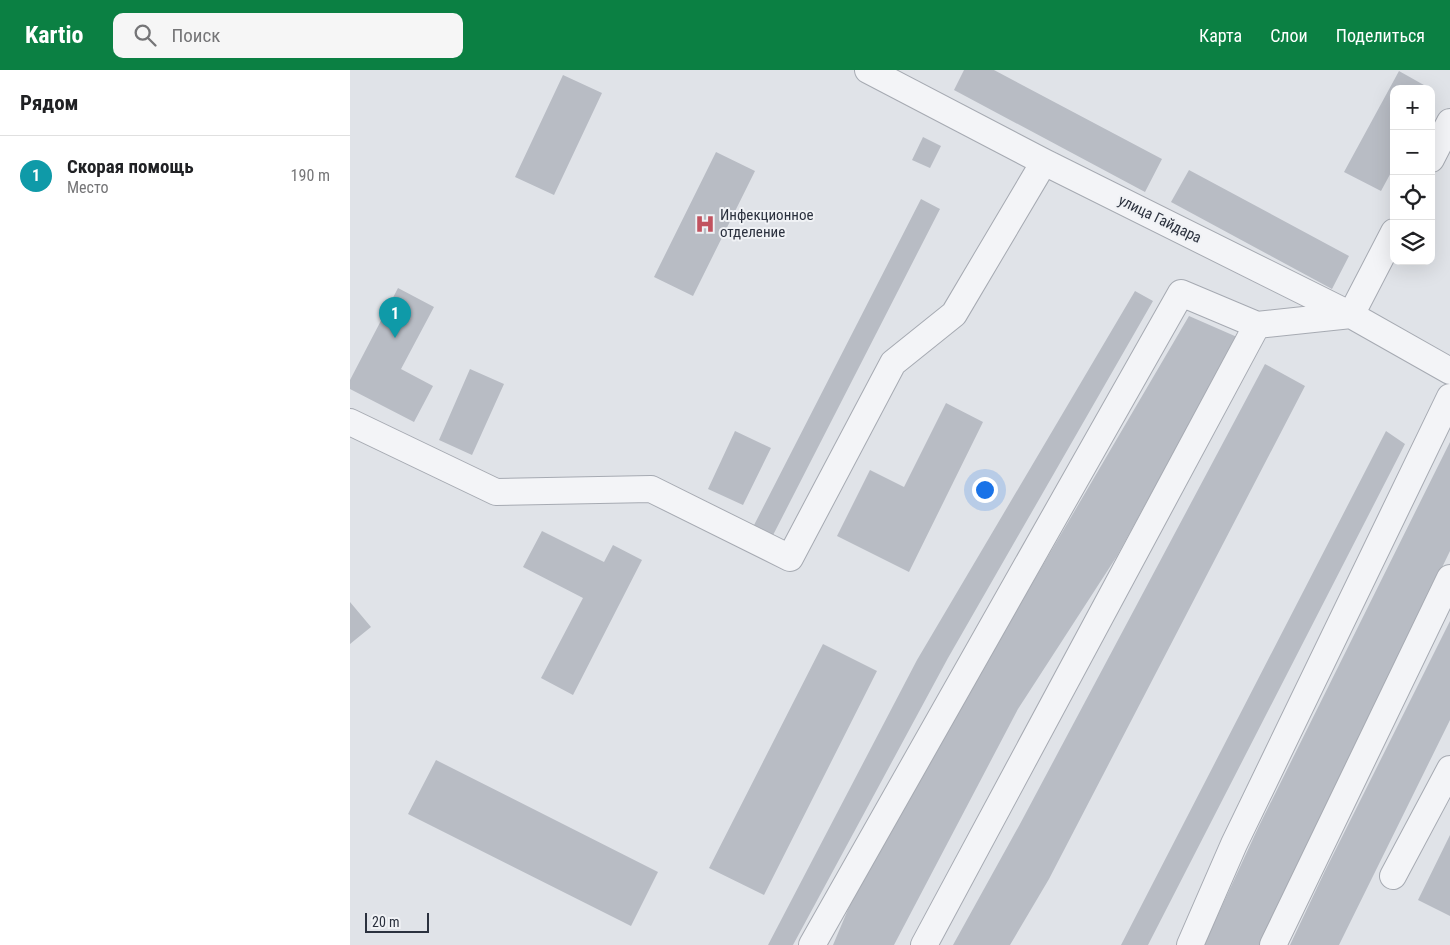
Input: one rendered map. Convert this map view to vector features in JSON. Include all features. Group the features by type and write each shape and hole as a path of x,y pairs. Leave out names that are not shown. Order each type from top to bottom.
{"street":[{"name":"улица Гайдара","path":"868,70 1044,162 1351,315 1450,371"},
{"path":"1435,151 1450,122"},
{"path":"350,422 496,492 651,489 790,558 893,362 954,314 1044,162"},
{"path":"812,945 1181,293 1257,325 1351,315 1390,240"},
{"path":"924,945 1257,325"},
{"path":"1190,945 1234,844 1450,397"},
{"path":"1273,945 1450,578"},
{"path":"1393,876 1450,769"}],"building":[{"path":"964,70 994,70 1162,159 1145,192 954,90"},
{"path":"1399,71 1424,85 1391,85"},
{"path":"563,75 602,93 554,195 515,177"},
{"path":"1390,88 1390,174 1381,191 1344,172"},
{"path":"923,137 941,146 930,168 912,160"},
{"name":"Инфекционное отделение","path":"716,152 755,171 693,296 654,277"},
{"path":"1189,170 1349,256 1332,289 1171,202"},
{"path":"921,199 940,209 770,541 751,531"},
{"path":"398,288 434,307 401,369 433,386 414,422 350,389 350,380"},
{"path":"1135,291 1153,301 948,658 793,945 768,945 917,660"},
{"path":"1189,316 1237,337 1117,556 1018,709 894,945 833,945 879,836 986,662"},
{"path":"1265,364 1305,386 1049,879 1010,945 953,945 1020,824"},
{"path":"470,369 504,384 472,455 439,440"},
{"path":"946,403 983,422 909,572 837,536 870,470 904,487"},
{"path":"735,431 771,448 743,505 708,489"},
{"path":"1386,431 1405,444 1148,945 1121,945"},
{"path":"1450,442 1450,551 1259,945 1204,945 1258,828"},
{"path":"542,531 604,562 613,545 642,560 573,695 541,678 583,598 523,567"},
{"path":"350,602 371,627 350,644"},
{"path":"1450,621 1450,720 1339,945 1290,945 1325,871"},
{"path":"823,644 877,671 764,895 709,868"},
{"path":"436,760 658,872 631,926 408,814"},
{"path":"1450,835 1450,916 1418,900"}],"place":[{"name":"Инфекционное отделение","path":"705,224"},
{"name":"Скорая помощь","path":"395,338"}]}
